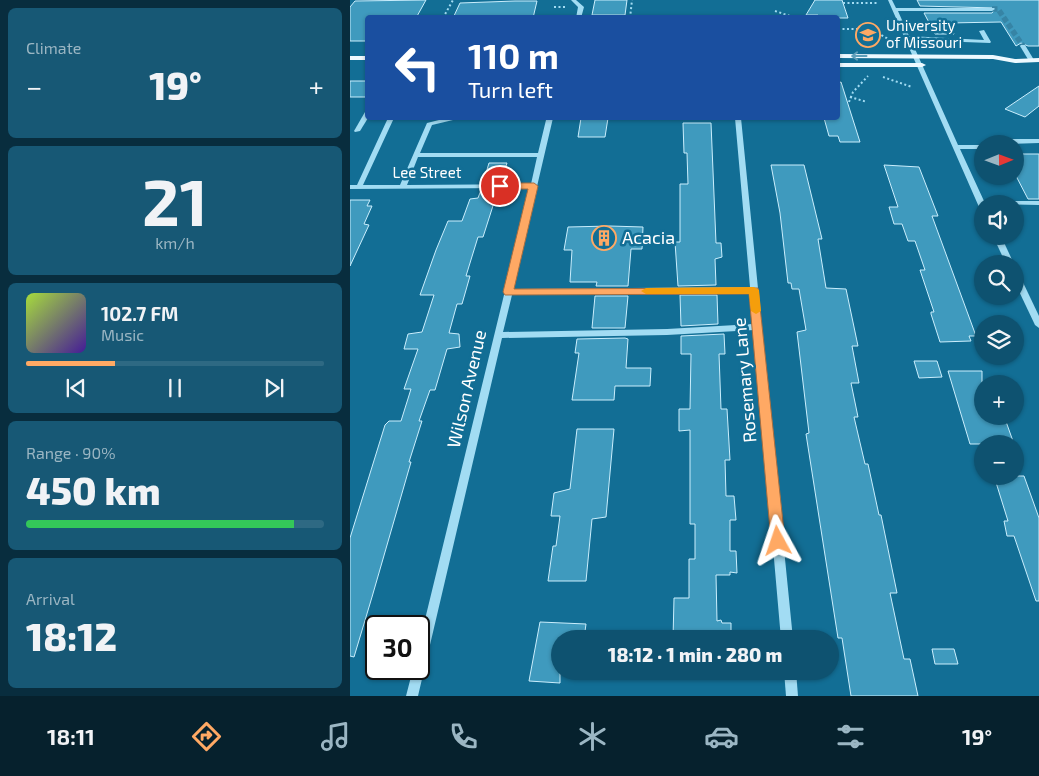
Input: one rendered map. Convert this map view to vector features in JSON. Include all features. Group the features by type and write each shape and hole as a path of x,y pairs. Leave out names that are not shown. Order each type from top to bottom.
{"main road":[{"path":"840,56 993,57 1035,60"},
{"path":"350,58 365,58"},
{"path":"840,65 997,64 1014,60"},
{"path":"350,66 365,66"}],"street":[{"path":"573,0 581,7 579,15"},
{"path":"890,0 978,195"},
{"path":"895,10 992,9"},
{"path":"907,38 988,42 982,31"},
{"path":"1023,46 1035,60"},
{"path":"357,131 365,117"},
{"path":"359,187 390,120"},
{"path":"402,187 430,124 445,120"},
{"name":"Wilson Avenue","path":"430,621 550,120"},
{"name":"Rosemary Lane","path":"738,120 786,630"},
{"path":"1024,141 1039,141"},
{"path":"956,147 974,147"},
{"path":"416,155 541,155"},
{"name":"Lee Street","path":"350,187 534,186"},
{"path":"1024,203 1039,203"},
{"path":"508,292 754,290"},
{"path":"1024,293 1039,325"},
{"path":"498,334 667,332 758,327"},
{"name":"Wilson Avenue","path":"412,696 416,680"},
{"path":"791,680 792,696"}],"path":[{"path":"445,15 453,0"},
{"path":"630,15 632,0"},
{"path":"843,2 877,2"},
{"path":"775,11 787,15"},
{"path":"840,29 870,29 892,41"},
{"path":"849,102 857,87 868,79 868,72"},
{"path":"877,75 912,87"},
{"path":"850,97 867,102"}],"building":[{"path":"426,0 418,15 365,15 365,41 350,41 350,7 355,1"},
{"path":"595,0 627,0 625,15 592,15"},
{"path":"815,0 842,0 848,18 840,18 840,15 806,15"},
{"path":"917,0 1039,0 1039,46 1028,46 1021,43 1016,46 1001,22 948,23 954,34 935,34 924,13 992,13 996,8 920,6"},
{"path":"537,1 534,15 454,15 460,3"},
{"path":"350,81 365,81 365,97 350,97"},
{"path":"840,82 860,142 840,142 838,136 829,136 825,120 840,120"},
{"path":"1039,86 1039,106 1025,117 1005,109"},
{"path":"581,120 608,120 605,137 578,137"},
{"path":"683,123 711,123 716,243 721,243 722,257 715,259 716,285 678,286 675,242 680,242 680,184 688,184 687,153 684,153"},
{"path":"1024,154 1039,154 1039,199 1028,199 1021,185 1024,185"},
{"path":"489,163 507,163 501,182 483,183"},
{"path":"771,165 804,165 822,239 818,239 826,288 846,289 858,346 852,346 859,383 851,383 858,417 854,417 865,464 868,464 879,515 881,515 897,593 890,593 904,659 910,659 918,696 851,696 842,638 839,638 839,630 837,630 806,434 809,433 797,332 806,330 799,289 792,289 791,283 788,283 780,213"},
{"path":"884,165 919,167 938,216 932,216 974,331 974,336 969,336 971,341 940,342 931,314 931,312 934,312 920,270 925,270 915,241 908,241 902,224 894,224 889,207 898,207"},
{"path":"481,190 498,190 483,237 478,237 466,276 470,276 462,304 457,304 449,333 459,334 460,347 447,349 435,390 430,390 419,421 422,421 409,462 411,462 354,657 350,656 350,538 385,425 389,421 401,421 411,389 404,389 418,349 404,349 408,334 422,332 434,295 420,295 436,250 448,221 462,221 470,199 478,198"},
{"path":"350,200 370,200 367,206 372,206 364,224 369,225 350,266"},
{"path":"568,227 643,227 642,249 631,249 628,286 596,286 597,282 570,282 572,250 564,250"},
{"path":"680,295 717,295 718,324 681,326"},
{"path":"595,296 628,296 625,328 592,328"},
{"path":"724,334 725,354 719,354 721,409 727,409 730,460 725,460 726,496 734,496 736,520 730,520 730,551 736,551 737,573 730,572 730,575 716,575 717,621 721,620 722,623 731,623 731,630 673,630 674,598 689,598 689,559 695,559 695,524 690,524 690,430 679,431 679,409 690,409 691,354 681,354 681,336"},
{"path":"577,339 628,339 626,368 651,368 650,386 615,386 614,400 572,400 579,353 575,353"},
{"path":"914,361 937,361 942,377 919,378"},
{"path":"948,371 982,371 982,375 974,375 974,425 1007,425 1011,435 974,435 974,444 970,444"},
{"path":"577,429 614,429 606,517 592,519 586,581 548,581 553,546 556,546 560,516 551,516 554,493 570,489"},
{"path":"1024,476 1039,518 1039,601 1036,601 1014,536 1007,536 1004,521 1008,521 997,485 1024,485"},
{"path":"540,622 586,624 585,630 551,630 551,680 560,680 560,683 529,681"},
{"path":"932,649 954,649 958,664 935,664"}],"tunnel":[{"path":"992,9 998,9 1023,46"}],"slow traffic":[{"path":"646,291 754,290 756,311"}],"place":[{"name":"University of Missouri","path":"868,35"},
{"name":"Acacia","path":"604,238"}],"route":[{"path":"500,186 534,186 508,292 754,290 778,541"}]}
